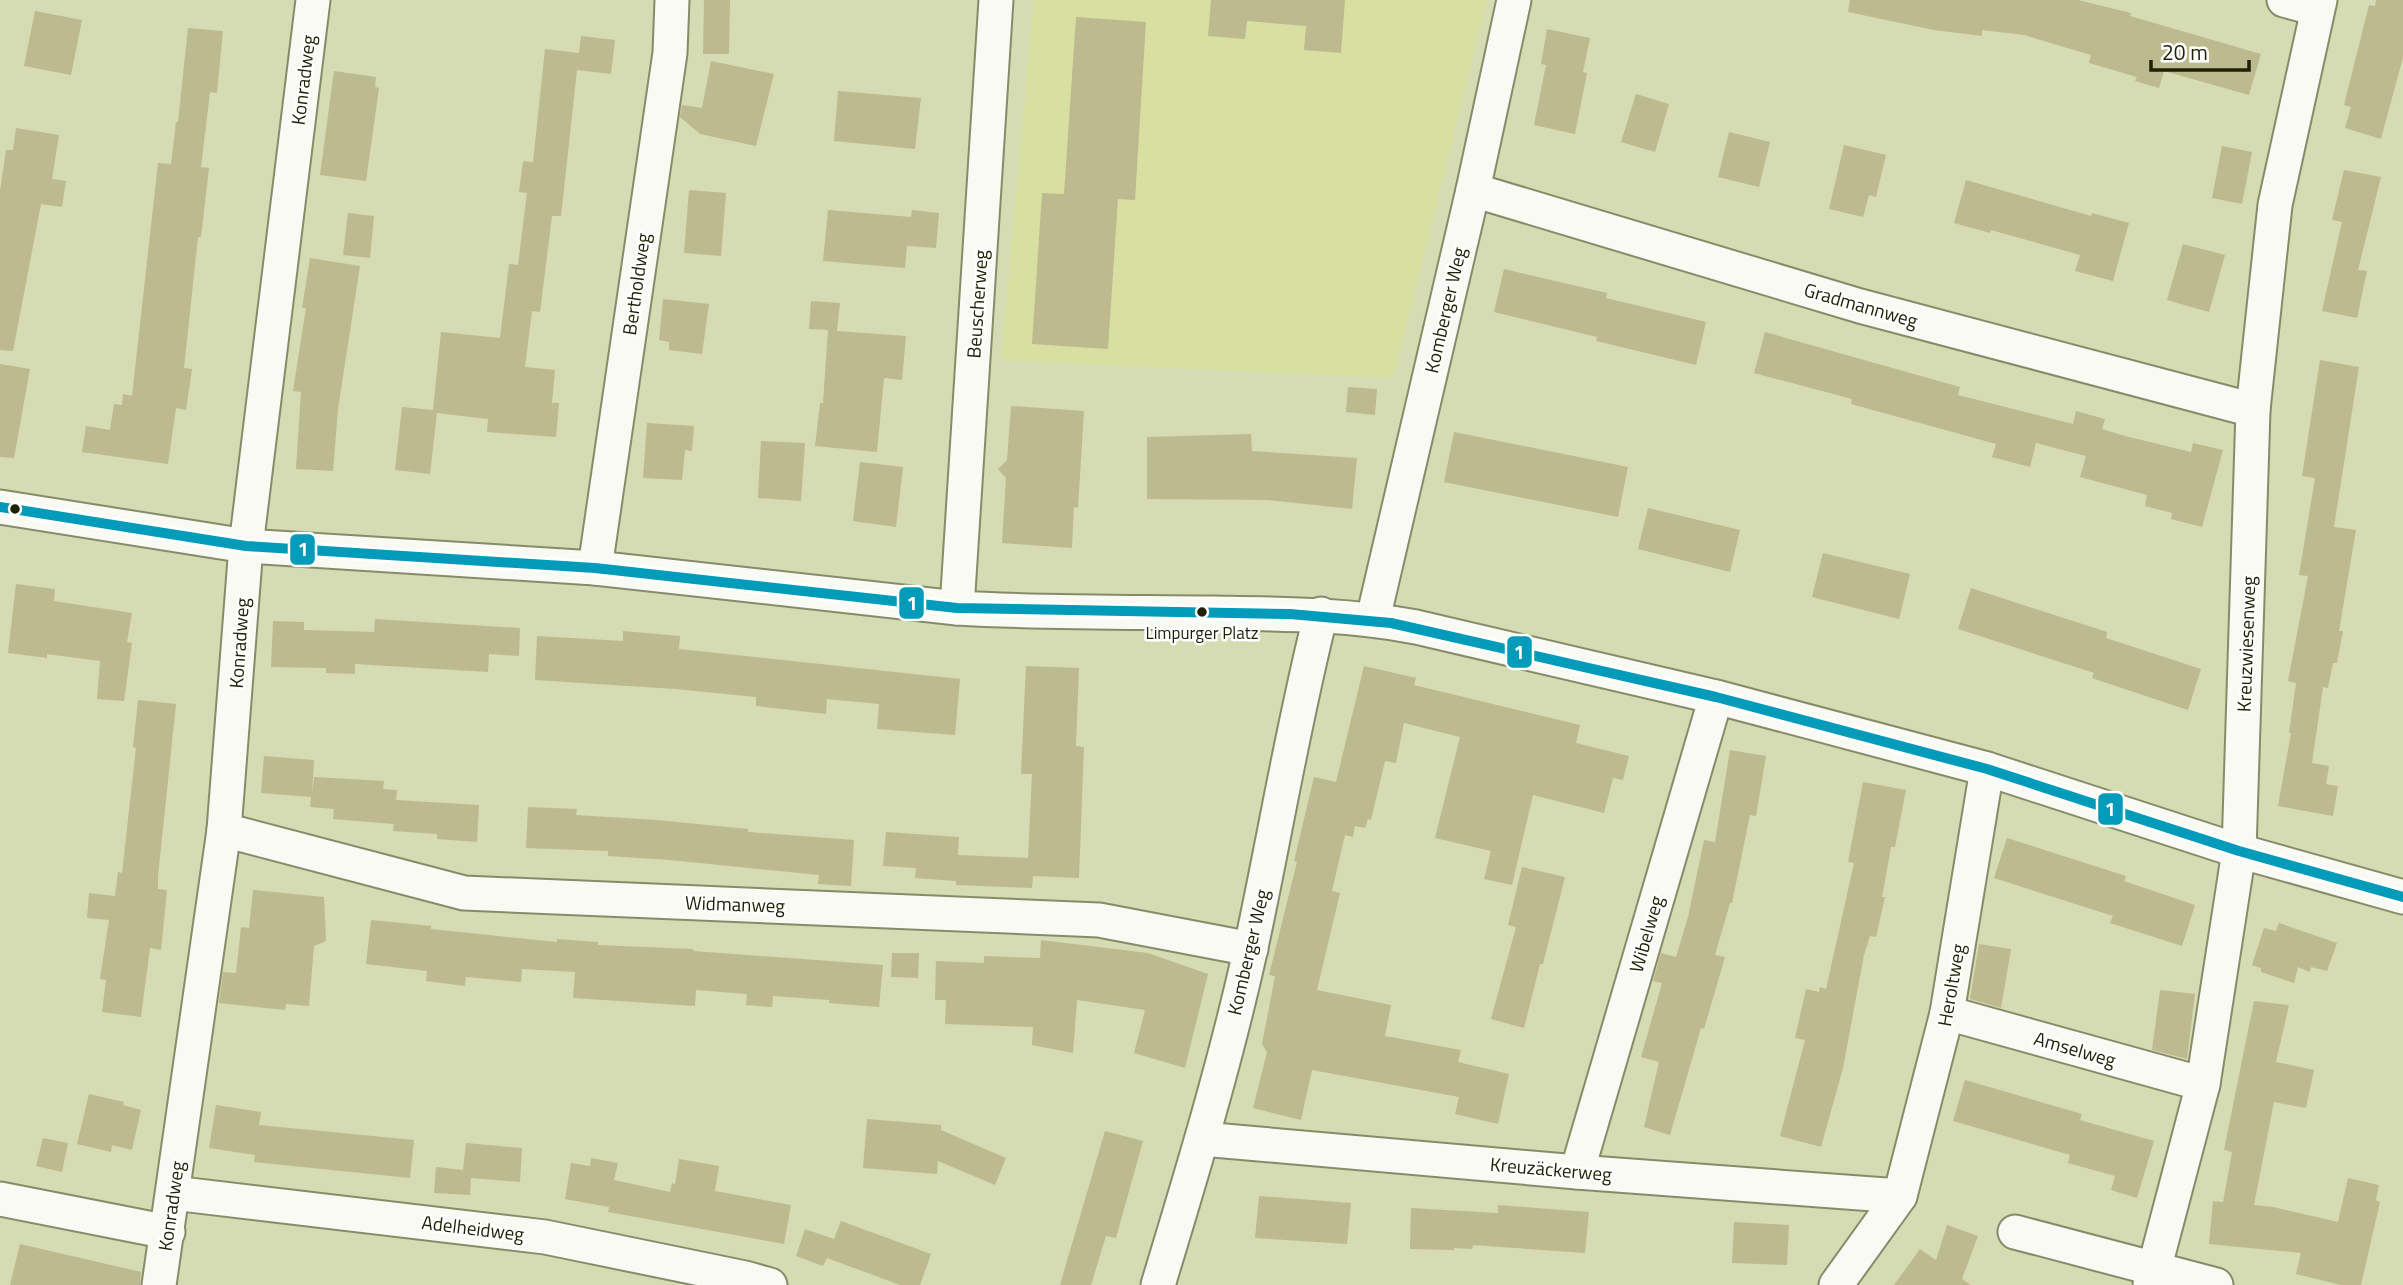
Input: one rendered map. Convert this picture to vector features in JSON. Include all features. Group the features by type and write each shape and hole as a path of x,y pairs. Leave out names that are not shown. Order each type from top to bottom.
{"street":[{"name":"Konradweg","path":"159,1285 225,830 246,546 313,0"},
{"name":"Bertholdweg","path":"595,568 670,52 672,0"},
{"name":"Beuscherweg","path":"957,608 996,0"},
{"name":"Komberger Weg","path":"1373,619 1514,0"},
{"path":"2284,0 2319,5"},
{"name":"Kreuzwiesenweg","path":"2153,1277 2203,1084 2239,851 2253,410 2275,205 2319,5"},
{"name":"Gradmannweg","path":"1472,190 1860,306 2253,410"},
{"path":"0,507 246,546 595,568 957,608 1013,612 1321,614 1373,619 1716,697 1987,769 2239,851 2403,897"},
{"name":"Komberger Weg","path":"1158,1285 1202,1139 1251,948 1307,670 1321,614"},
{"name":"Wibelweg","path":"1577,1172 1716,697"},
{"name":"Heroltweg","path":"1900,1196 1947,1013 1987,769"},
{"name":"Widmanweg","path":"225,830 464,892 1099,920 1251,948"},
{"name":"Amselweg","path":"1947,1013 2203,1084"},
{"name":"Kreuzäckerweg","path":"1202,1139 1577,1172 1900,1196"},
{"name":"Adelheidweg","path":"173,1193 545,1237 770,1285"},
{"path":"1836,1285 1900,1196"},
{"path":"0,1199 168,1232"},
{"path":"2015,1232 2153,1277 2216,1285"}],"shaded area":[{"path":"1034,0 1487,0 1393,378 1001,360"}],"building":[{"path":"704,0 730,0 729,54 703,54"},
{"path":"1211,0 1345,0 1341,53 1304,50 1306,26 1247,21 1245,39 1208,36"},
{"path":"1850,0 2078,0 2131,13 2130,16 2261,54 2249,95 2164,71 2159,88 2135,81 2137,77 2089,63 2091,55 2024,35 1982,30 1982,36 1934,30 1848,12"},
{"path":"2376,0 2403,0 2403,57 2381,139 2345,128 2351,107 2344,105 2369,5 2375,6"},
{"path":"35,11 82,20 71,75 24,66"},
{"path":"1076,17 1146,22 1135,200 1118,199 1108,349 1032,344 1042,193 1064,194"},
{"path":"188,28 223,31 217,93 210,92 201,167 209,168 201,237 198,237 184,368 192,369 186,410 176,408 168,464 82,452 86,426 110,430 114,404 122,405 123,394 132,396 158,163 171,164"},
{"path":"1547,29 1590,38 1583,72 1587,73 1575,134 1534,125 1546,65 1541,64"},
{"path":"581,36 615,40 611,74 577,70 561,216 552,216 540,312 532,311 525,367 555,370 552,403 559,403 556,437 487,432 488,419 437,413 430,474 395,470 402,407 433,410 441,332 500,338 509,264 518,265 527,193 519,192 523,161 533,162 545,49 579,53"},
{"path":"711,61 774,74 756,146 700,134 680,117 682,105 702,108"},
{"path":"334,71 376,77 375,87 379,88 366,181 320,175"},
{"path":"838,91 921,98 915,149 834,141"},
{"path":"1636,94 1669,104 1655,152 1621,142"},
{"path":"16,128 59,135 52,179 66,181 62,207 41,204 13,351 0,350 0,191 6,150 13,150"},
{"path":"1729,132 1770,142 1759,187 1718,177"},
{"path":"1844,145 1886,155 1876,197 1869,195 1863,217 1829,209"},
{"path":"2222,146 2252,152 2242,204 2212,198"},
{"path":"2344,170 2381,177 2358,270 2367,271 2357,318 2322,311 2342,222 2332,220"},
{"path":"1966,180 2091,216 2092,213 2129,223 2113,281 2075,271 2080,255 1991,230 1990,233 1954,223"},
{"path":"689,190 726,193 721,256 684,253"},
{"path":"828,210 911,217 912,210 939,213 936,248 907,246 905,268 823,261"},
{"path":"348,213 374,216 370,258 343,255"},
{"path":"2183,244 2225,255 2209,312 2167,300"},
{"path":"310,258 360,266 338,409 333,471 296,469 301,392 293,391 306,308 302,308"},
{"path":"1504,269 1607,293 1606,298 1706,322 1696,365 1596,341 1597,337 1494,312"},
{"path":"663,299 709,304 702,354 669,350 669,342 659,340"},
{"path":"811,301 840,303 837,331 906,336 902,380 884,378 877,452 815,446 820,403 823,403 828,330 809,329"},
{"path":"1765,332 1960,387 1958,395 2073,424 2076,411 2105,419 2102,429 2191,452 2193,443 2223,450 2202,527 2171,519 2172,513 2145,506 2147,495 2080,477 2086,456 2036,443 2030,467 1992,457 1996,444 1851,404 1852,399 1754,373"},
{"path":"2320,360 2359,367 2334,527 2356,530 2339,631 2343,631 2337,663 2333,663 2328,688 2323,687 2312,763 2329,766 2326,784 2338,786 2333,816 2278,806 2291,733 2296,683 2288,681 2308,576 2299,575 2315,478 2302,476"},
{"path":"0,364 30,369 14,458 0,457"},
{"path":"1348,387 1377,389 1375,415 1346,412"},
{"path":"1011,406 1084,411 1078,508 1074,507 1072,548 1002,543 1006,478 998,469 1007,460"},
{"path":"647,423 694,426 692,451 685,450 682,480 643,478"},
{"path":"1454,432 1628,467 1618,517 1444,482"},
{"path":"1251,434 1252,451 1357,458 1352,509 1267,500 1147,499 1147,437"},
{"path":"761,441 805,443 801,501 758,498"},
{"path":"860,462 903,467 896,527 853,521"},
{"path":"1648,508 1740,530 1730,572 1638,549"},
{"path":"1823,553 1910,574 1899,619 1812,597"},
{"path":"16,584 55,589 54,601 132,613 127,642 132,643 124,701 97,699 100,661 47,654 47,658 8,653"},
{"path":"1971,588 2107,632 2106,638 2201,669 2188,710 2092,678 2094,673 1958,629"},
{"path":"375,619 520,628 519,656 489,654 488,672 355,664 355,674 326,673 326,668 271,667 273,621 304,622 304,630 374,632"},
{"path":"623,631 680,636 679,649 960,679 955,735 877,729 879,704 827,699 826,714 756,706 756,697 535,680 537,636 623,641"},
{"path":"1026,666 1079,668 1076,746 1084,747 1079,878 1033,876 1032,888 956,885 956,881 915,878 916,868 883,866 886,832 959,837 958,855 1028,858 1032,774 1021,774"},
{"path":"1364,666 1416,678 1414,685 1580,725 1576,743 1629,756 1623,780 1613,778 1604,813 1533,795 1512,885 1484,879 1491,851 1435,838 1460,737 1404,723 1396,763 1385,761 1371,820 1368,819 1365,828 1355,826 1353,837 1345,835 1332,891 1340,893 1317,990 1391,1005 1385,1036 1461,1050 1458,1062 1509,1074 1498,1124 1455,1114 1459,1097 1312,1070 1301,1120 1253,1108 1267,1052 1262,1044 1275,976 1269,975 1297,862 1294,861 1314,777 1336,782"},
{"path":"138,700 176,704 158,876 158,889 167,890 161,950 150,948 141,1017 102,1012 106,980 100,979 109,920 87,918 89,893 115,896 118,872 122,873 136,748 133,747"},
{"path":"1730,750 1766,756 1756,816 1750,815 1732,903 1715,955 1725,957 1670,1135 1644,1127 1659,1062 1641,1057 1662,983 1653,981 1661,953 1676,957 1688,917 1704,840 1715,842"},
{"path":"264,756 314,760 312,794 314,777 384,781 383,789 397,790 396,800 479,805 477,842 437,839 437,834 393,831 394,824 333,819 334,809 310,807 311,797 261,793"},
{"path":"1863,782 1906,790 1895,847 1891,847 1882,897 1885,897 1876,937 1870,936 1864,955 1843,1068 1821,1147 1780,1136 1805,1040 1795,1038 1806,989 1819,992 1820,987 1826,989 1854,863 1848,862"},
{"path":"528,807 577,809 576,815 657,820 748,829 748,832 854,840 851,886 818,884 819,875 608,856 608,851 526,848"},
{"path":"2007,838 2126,876 2124,881 2195,905 2182,946 2110,923 2113,916 1994,878"},
{"path":"1522,867 1565,877 1524,1028 1491,1019 1516,927 1508,925"},
{"path":"253,890 324,897 326,941 314,946 309,1006 286,1004 285,1010 219,1003 223,972 236,973 241,927 249,928"},
{"path":"371,920 557,942 557,939 598,942 598,945 693,949 883,965 879,1007 773,996 772,1007 746,1005 747,994 696,990 695,1006 573,998 575,972 522,969 521,982 466,977 465,986 426,981 427,971 366,964"},
{"path":"2279,923 2337,943 2327,971 2311,967 2310,972 2298,967 2294,983 2261,972 2261,968 2252,965 2264,928 2276,931"},
{"path":"1041,940 1148,953 1208,974 1185,1068 1134,1053 1145,1010 1077,1000 1073,1053 1032,1045 1033,1027 945,1024 946,1000 935,1000 936,961 984,963 984,956 1040,958"},
{"path":"1979,944 2011,949 2001,1008 1970,999"},
{"path":"892,953 919,953 918,978 891,977"},
{"path":"2160,990 2195,994 2187,1059 2152,1050"},
{"path":"2254,1001 2289,1005 2276,1062 2314,1070 2306,1108 2274,1102 2254,1205 2338,1222 2348,1178 2379,1185 2376,1200 2380,1202 2361,1285 2341,1285 2296,1274 2301,1253 2209,1244 2213,1201 2223,1202 2232,1152 2224,1150"},
{"path":"1965,1080 2082,1114 2080,1120 2154,1141 2137,1198 2111,1190 2115,1176 2068,1163 2070,1155 1953,1121"},
{"path":"89,1094 124,1102 123,1105 141,1110 132,1150 112,1145 111,1152 77,1144"},
{"path":"216,1105 261,1112 259,1125 414,1140 410,1178 254,1162 255,1155 209,1148"},
{"path":"867,1119 941,1125 941,1130 1006,1158 995,1185 938,1161 937,1174 863,1168"},
{"path":"1105,1131 1143,1141 1116,1238 1106,1236 1091,1285 1060,1285"},
{"path":"43,1138 68,1143 62,1172 36,1166"},
{"path":"466,1143 522,1148 520,1182 471,1178 470,1195 434,1193 436,1167 463,1170"},
{"path":"591,1158 618,1163 614,1180 670,1192 672,1183 675,1184 679,1159 719,1166 715,1191 791,1205 784,1244 608,1212 609,1207 565,1199 571,1163 590,1166"},
{"path":"1259,1196 1351,1203 1347,1244 1255,1238"},
{"path":"1498,1205 1589,1212 1585,1253 1473,1245 1472,1249 1410,1249 1411,1208 1498,1213"},
{"path":"841,1221 931,1254 920,1285 900,1285 827,1258 823,1266 796,1256 805,1229 834,1239"},
{"path":"1734,1222 1789,1225 1787,1265 1732,1263"},
{"path":"1947,1225 1978,1236 1962,1279 1971,1285 1894,1285 1920,1249 1936,1260"},
{"path":"20,1244 141,1272 140,1285 10,1285"}],"transit line":[{"name":"1","path":"0,507 246,546 595,568 957,608 1290,614 1391,623 1716,697 1987,769 2239,851 2403,897"}],"place":[{"name":"Limpurger Platz","path":"1202,612"}]}
